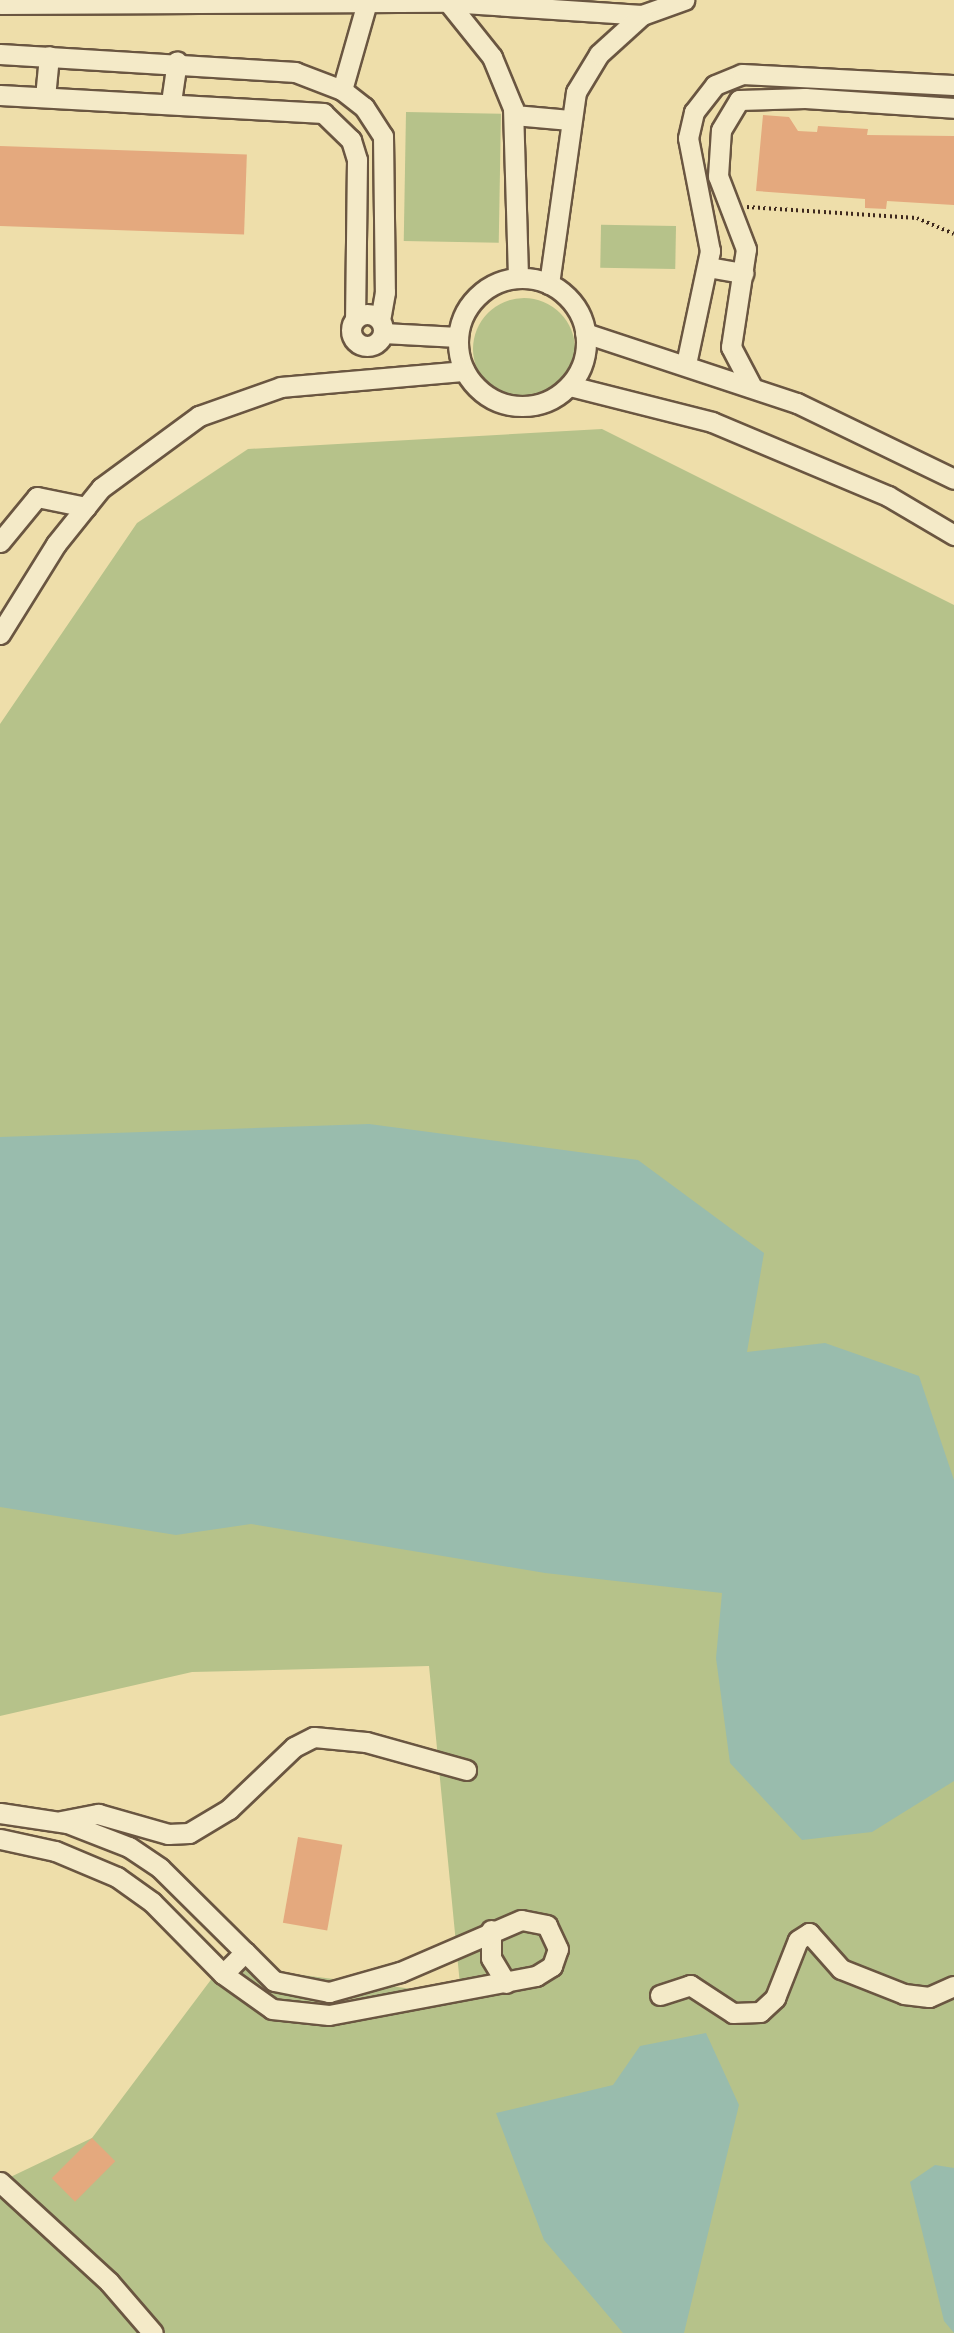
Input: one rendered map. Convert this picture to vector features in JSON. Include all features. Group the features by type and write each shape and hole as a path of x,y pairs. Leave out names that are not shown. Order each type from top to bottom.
{"street":[{"path":"0,4 448,2 642,15 684,0"},
{"path":"342,90 367,2"},
{"path":"448,2 504,77 514,115 518,278"},
{"path":"549,284 570,120 582,75 642,15"},
{"path":"0,54 177,61 295,72 342,90 364,107 383,136 385,244 381,326 372,345 356,342 352,243 357,160 340,125 323,113 293,107 0,95"},
{"path":"45,97 49,56"},
{"path":"171,102 177,61"},
{"path":"751,96 752,75"},
{"path":"686,364 708,267 709,239 692,171 688,138 694,112 715,85 752,75 954,85"},
{"path":"752,387 732,346 743,273 744,240 718,169 726,119 739,100 751,96 954,108"},
{"path":"514,115 570,120"},
{"path":"692,171 718,169"},
{"path":"352,243 385,244"},
{"path":"708,267 743,273"},
{"path":"518,278 549,284 579,313 585,333 583,358 570,386 528,406 502,404 480,391 464,371 458,337 471,302 492,285 518,278"},
{"path":"355,319 372,314 381,326 458,337"},
{"path":"585,333 752,387 954,479"},
{"path":"3,622 86,507 155,443 244,397 281,387 464,371"},
{"path":"570,386 712,422 888,496 954,535"},
{"path":"0,542 37,498 86,507"},
{"path":"60,1822 97,1814 178,1834 206,1826 229,1809 251,1786 314,1737 366,1742 466,1770"},
{"path":"0,1813 60,1822 97,1832 159,1868 274,1981 320,1991 346,1989 414,1965 491,1930 530,1919 547,1925 557,1940 556,1958 545,1973 506,1983 329,2015 291,2015 260,2003 223,1974 152,1902 117,1877 55,1851 0,1839"},
{"path":"491,1930 491,1958 506,1983"},
{"path":"660,1995 690,1985 733,2013 760,2012 775,1998 797,1940 809,1933 841,1969 904,1994 929,1997 954,1986"},
{"path":"223,1974 245,1952"},
{"path":"414,1965 424,1998"},
{"path":"0,2182 109,2282 153,2333"}],"path":[{"path":"773,208 935,221 954,234"}],"green space":[{"path":"406,112 501,114 499,243 404,241"},
{"path":"601,225 676,226 675,269 600,268"},
{"path":"524,298 544,301 567,320 572,329 575,349 572,369 553,392 544,397 524,400 504,397 481,378 476,369 473,349 476,329 495,306 504,301"},
{"path":"602,429 954,605 954,2333 0,2333 0,2182 92,2138 222,1965 461,1995 429,1666 192,1672 0,1716 0,724 137,523 248,449"}],"shaded area":[{"path":"369,1124 638,1160 764,1253 747,1352 825,1343 919,1376 954,1480 954,1781 872,1832 802,1840 730,1763 716,1658 722,1593 545,1573 251,1524 176,1535 0,1507 0,1137"},
{"path":"706,2033 739,2105 684,2333 623,2333 544,2240 496,2113 613,2085 640,2046"},
{"path":"935,2165 954,2168 954,2333 944,2321 910,2182"}],"building":[{"path":"763,115 789,117 798,131 817,132 818,126 868,129 867,135 954,136 954,205 887,201 886,209 865,208 865,199 756,191"},
{"path":"0,146 247,155 244,235 0,226"},
{"path":"298,1837 342,1845 327,1930 283,1923"},
{"path":"92,2138 115,2161 75,2202 52,2178"}]}
